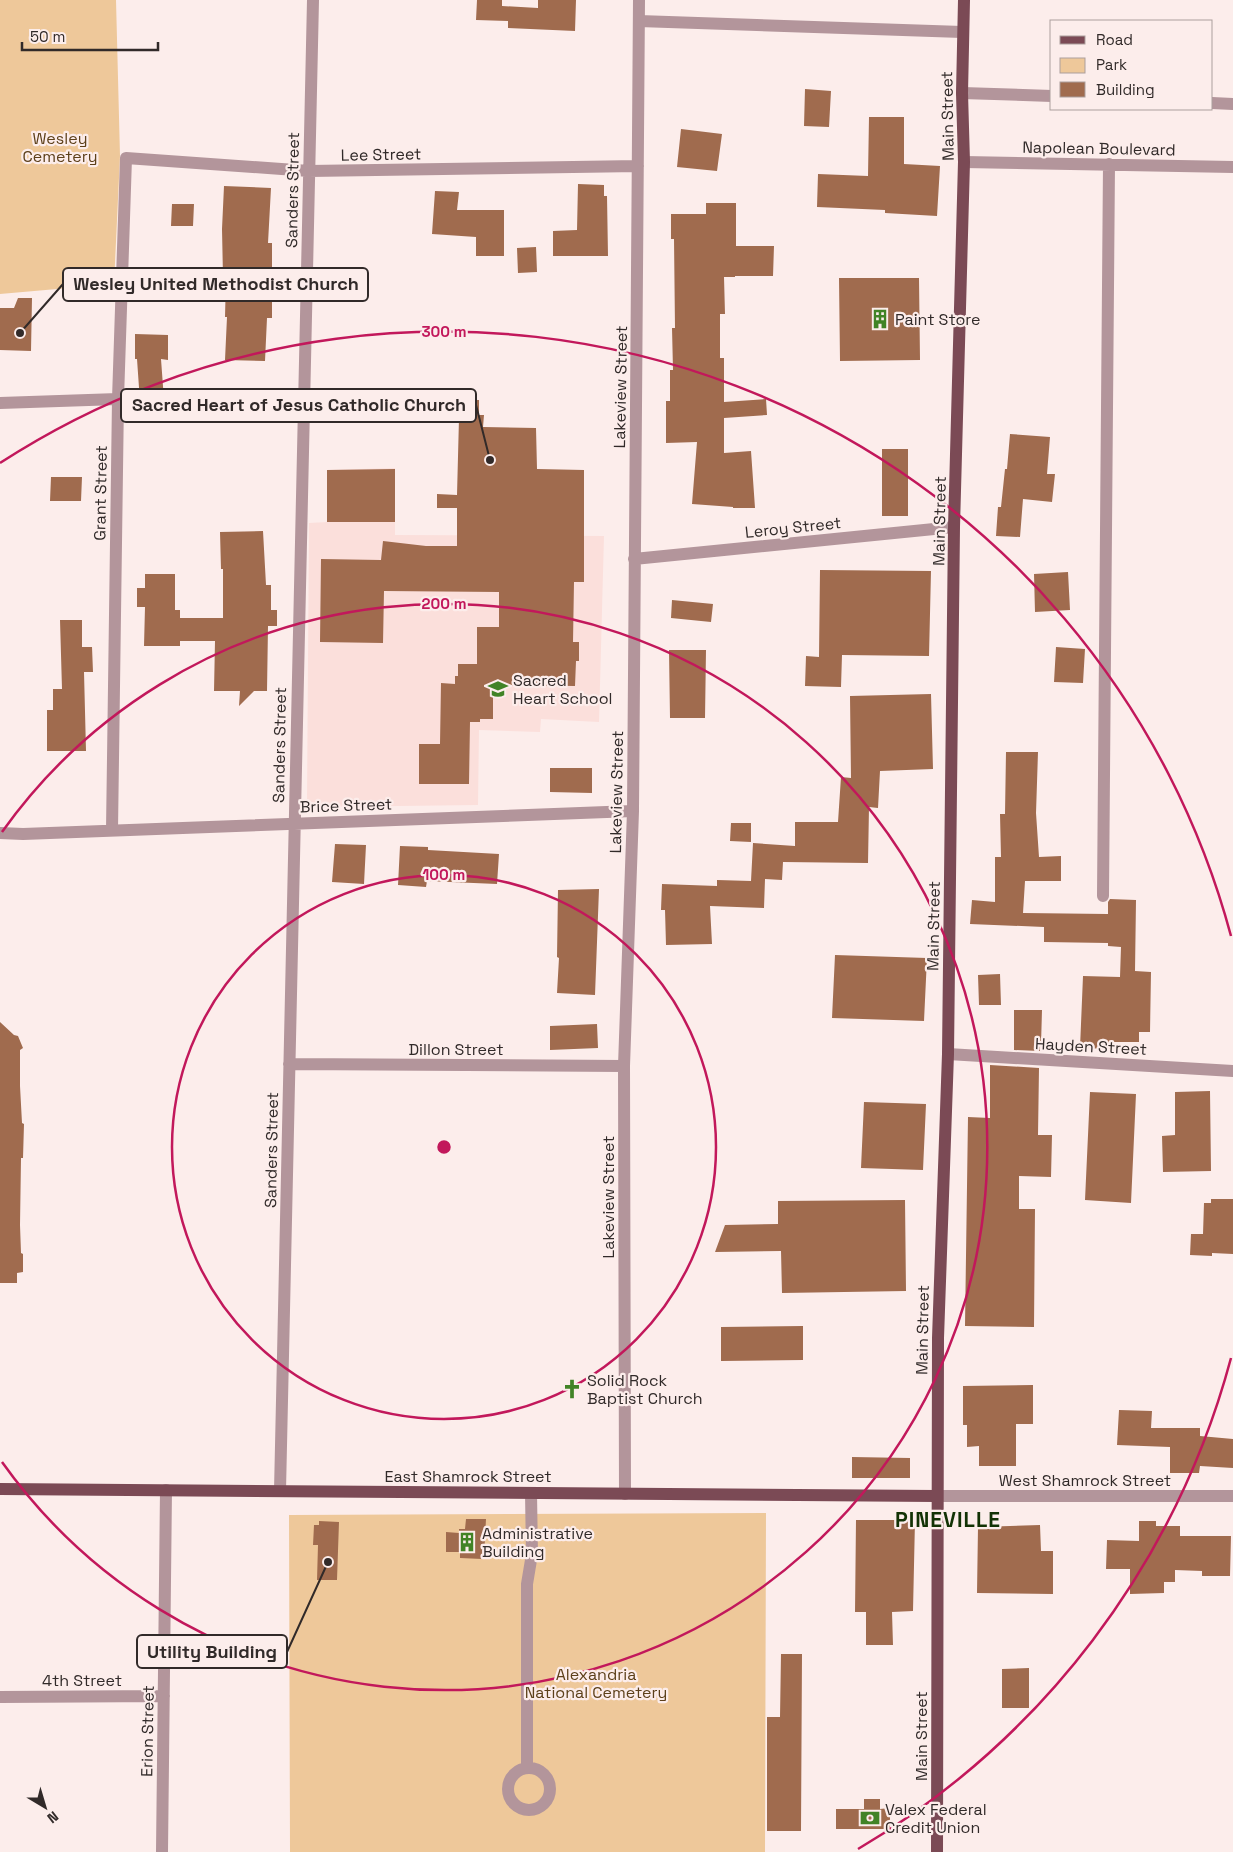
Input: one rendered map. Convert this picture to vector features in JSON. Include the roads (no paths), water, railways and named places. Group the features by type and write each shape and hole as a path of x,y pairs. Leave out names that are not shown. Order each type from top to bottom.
{"main road":[{"name":"Main Street","path":"937,1852 938,1652 936,1496 938,1338 948,1054 954,527 964,162 962,32 964,0"},
{"name":"East Shamrock Street","path":"0,1489 936,1496"}],"street":[{"name":"Sanders Street","path":"280,1491 312,0"},
{"name":"Lakeview Street","path":"626,1494 624,1066 633,811 640,0"},
{"path":"639,21 962,32"},
{"path":"962,92 1050,96"},
{"path":"1213,103 1233,104"},
{"name":"Lee Street","path":"126,158 309,171 638,166"},
{"name":"Grant Street","path":"112,830 118,400 126,158"},
{"name":"Napolean Boulevard","path":"964,162 1233,167"},
{"path":"1103,896 1110,164"},
{"path":"0,403 118,400"},
{"name":"Leroy Street","path":"634,559 954,527"},
{"name":"Brice Street","path":"0,833 23,834 633,811"},
{"name":"Hayden Street","path":"948,1054 1233,1071"},
{"name":"Dillon Street","path":"289,1064 624,1066"},
{"name":"Erion Street","path":"162,1852 166,1490"},
{"path":"527,1768 527,1584 532,1554 531,1493"},
{"name":"West Shamrock Street","path":"936,1496 1233,1496"},
{"name":"4th Street","path":"0,1697 164,1696"}],"place":[{"name":"Paint Store","path":"880,319"},
{"name":"Wesley United Methodist Church","path":"20,333"},
{"name":"Sacred Heart of Jesus Catholic Church","path":"490,460"},
{"name":"Sacred Heart School","path":"498,689"},
{"name":"Solid Rock Baptist Church","path":"572,1389"},
{"name":"Administrative Building","path":"467,1542"},
{"name":"Utility Building","path":"328,1562"},
{"name":"Valex Federal Credit Union","path":"870,1818"}],"district":[{"name":"PINEVILLE","path":"948,1520"}],"park label":[{"name":"Wesley Cemetery","path":"60,147"},
{"name":"Alexandria National Cemetery","path":"596,1683"}]}
